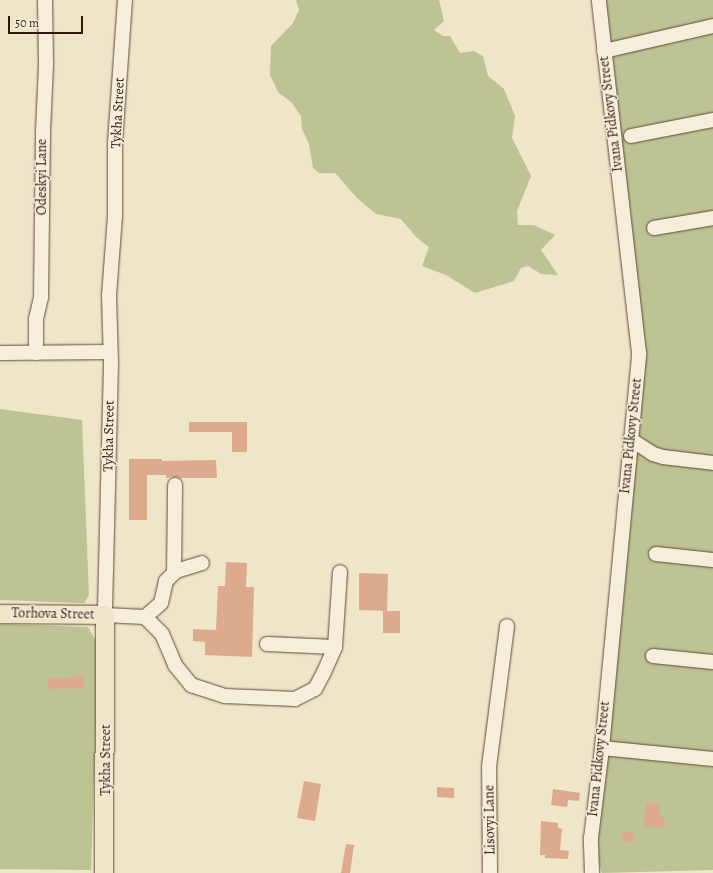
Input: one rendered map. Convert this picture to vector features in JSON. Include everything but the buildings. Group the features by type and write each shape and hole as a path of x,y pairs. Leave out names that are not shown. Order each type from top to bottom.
{"main road":[{"name":"Torhova Street","path":"0,614 106,615"},
{"name":"Tykha Street","path":"104,873 106,615"}],"street":[{"name":"Odeskyi Lane","path":"36,353 36,319 42,297 43,131 46,64 45,0"},
{"name":"Tykha Street","path":"106,615 110,352 109,295 115,216 115,143 125,0"},
{"name":"Ivana Pidkovy Street","path":"592,873 590,838 602,748 639,353 598,0"},
{"path":"604,51 713,26"},
{"path":"631,136 713,120"},
{"path":"654,228 713,218"},
{"path":"0,353 110,352"},
{"path":"630,439 653,454 663,457 713,463"},
{"path":"174,573 175,485"},
{"path":"656,554 713,560"},
{"path":"106,615 145,616 161,603 166,581 176,571 202,563"},
{"path":"145,616 162,634 175,665 191,685 225,696 295,699 315,688 335,647 340,572"},
{"name":"Lisovyi Lane","path":"490,873 489,767 507,626"},
{"path":"267,644 335,647"},
{"path":"653,656 713,662"},
{"path":"602,748 713,759"}],"green space":[{"path":"296,0 439,0 444,21 434,30 443,36 450,36 460,53 474,51 483,56 488,76 504,89 515,116 512,138 531,176 517,211 518,225 534,225 555,235 541,250 558,275 541,274 528,266 521,268 514,281 475,293 446,275 422,266 429,247 417,238 401,219 376,214 357,198 335,173 319,173 313,168 309,144 302,129 301,116 292,103 278,92 270,75 271,46 293,23 299,10"},
{"path":"603,0 713,0 713,870 602,873 595,850 644,355"},
{"path":"0,409 82,420 89,595 84,603 0,600"},
{"path":"0,624 88,627 97,643 91,870 0,869"}]}
